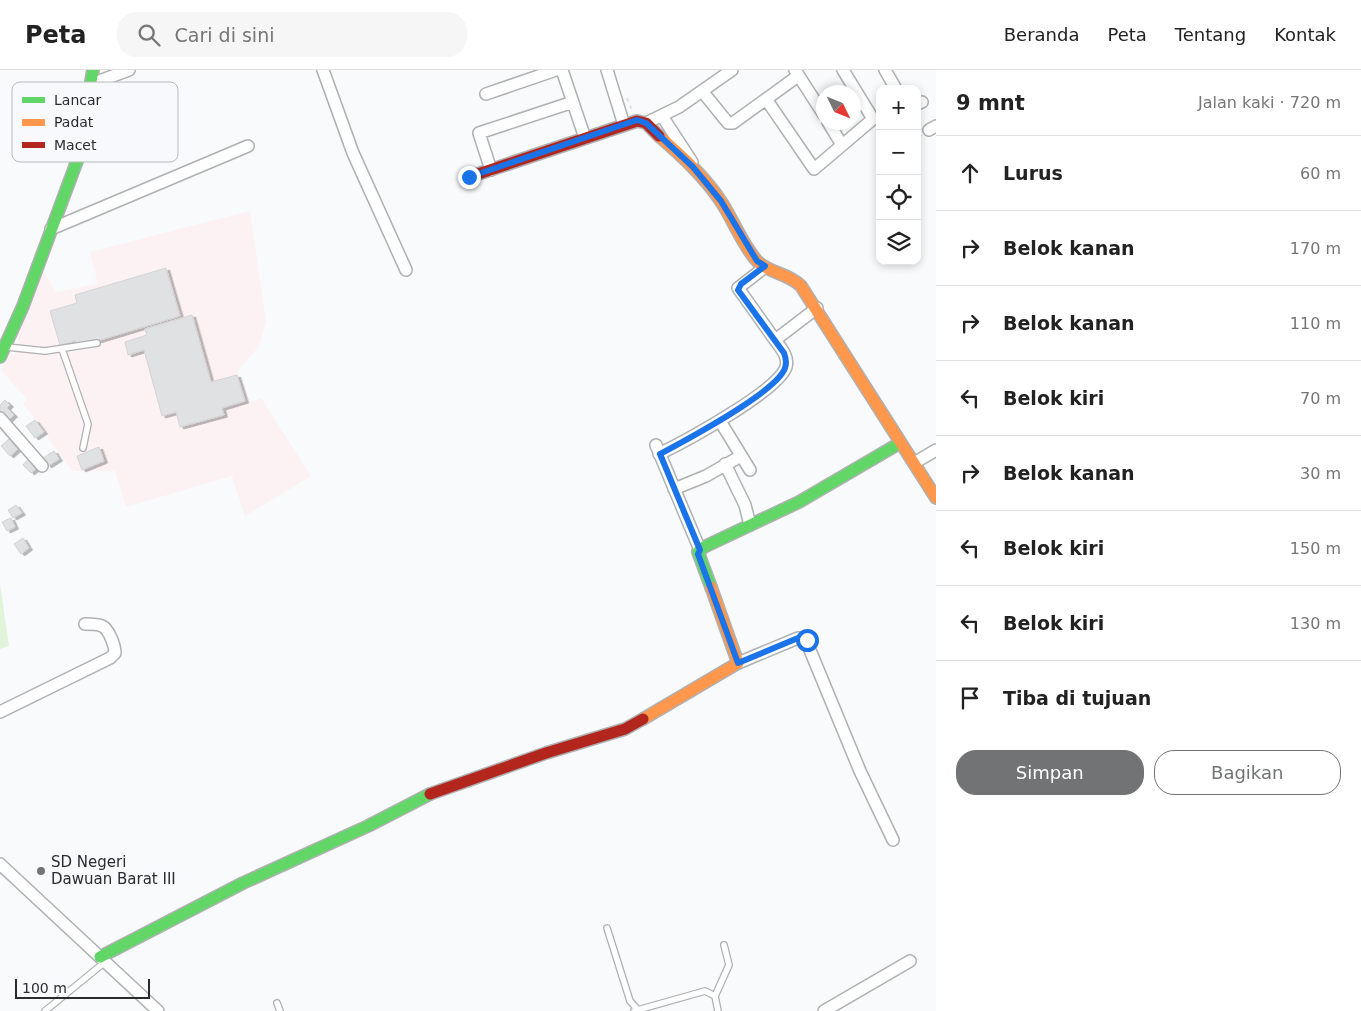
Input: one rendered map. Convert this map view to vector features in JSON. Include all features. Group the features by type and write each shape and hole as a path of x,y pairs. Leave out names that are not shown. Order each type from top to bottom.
{"street":[{"path":"97,82 130,70"},
{"path":"323,70 353,153 406,270"},
{"path":"486,94 556,70"},
{"path":"562,70 585,138"},
{"path":"607,70 624,125"},
{"path":"469,177 624,125 662,116 732,70"},
{"path":"766,99 812,168 817,168 876,118 843,70"},
{"path":"885,70 894,85"},
{"path":"702,91 728,124 766,99 796,73 816,103"},
{"path":"491,170 479,133 573,102"},
{"path":"662,116 691,158 693,167"},
{"path":"642,122 693,167 721,201 757,261 765,266 790,274 816,308 936,498"},
{"path":"833,130 842,145"},
{"path":"51,229 248,146"},
{"path":"2,352 23,306 76,162"},
{"path":"738,663 698,554 700,550 658,450 720,421 764,390 783,372 787,360 776,340 738,288 765,266"},
{"path":"776,340 816,308"},
{"path":"0,418 42,466"},
{"path":"720,421 750,470"},
{"path":"700,550 799,502 900,443"},
{"path":"914,463 936,450"},
{"path":"674,489 706,476 741,456"},
{"path":"725,464 742,500 750,525"},
{"path":"0,712 110,658 115,653 115,648 106,629 102,626 85,624"},
{"path":"102,959 243,883 368,826 424,796 546,753 625,729 738,663 798,638 807,640 860,771 893,840"},
{"path":"0,864 158,1011"},
{"path":"824,1011 910,961"}],"lane":[{"path":"2,352 45,351 97,343"},
{"path":"62,349 88,424 83,448"},
{"path":"607,928 630,1001 637,1010 705,991 715,996"},
{"path":"718,1011 715,996 727,975 730,965 724,945"},
{"path":"45,1011 102,959"},
{"path":"277,1003 280,1011"}],"path":[{"path":"626,94 642,122"}],"shaded area":[{"path":"250,211 266,321 259,346 237,372 251,403 261,398 311,476 245,516 232,476 126,507 115,471 72,471 23,403 27,399 1,370 9,354 15,355 19,341 14,337 42,269 56,292 98,284 90,252"}],"green space":[{"path":"0,584 9,646 0,649"}],"building":[{"path":"166,268 180,316 77,347 75,341 60,345 50,311 77,303 75,295"},
{"path":"192,315 211,382 237,375 245,401 222,408 224,415 180,427 176,412 162,416 144,350 128,355 125,342 147,335 145,329"},
{"path":"5,400 10,405 7,408 14,415 7,422 0,414 0,405"},
{"path":"35,420 44,432 35,438 26,426"},
{"path":"9,439 18,449 10,456 1,446"},
{"path":"99,447 104,461 82,470 77,456"},
{"path":"54,451 59,459 48,466 43,458"},
{"path":"29,458 38,467 31,473 23,465"},
{"path":"16,505 22,513 13,518 8,510"},
{"path":"11,518 15,527 7,531 2,522"},
{"path":"23,538 29,548 21,554 14,544"}],"traffic: fast":[{"path":"91,82 93,70"},
{"path":"0,357 23,306 77,162"},
{"path":"711,587 698,552 704,547 799,502 900,443"},
{"path":"100,957 243,883 368,826 430,794"}],"traffic: slow":[{"path":"659,136 685,159 708,184 722,203 743,242 758,262 762,266 790,278 801,286 936,498"},
{"path":"643,719 738,663 711,587"}],"traffic: jam":[{"path":"469,177 637,121 646,123 659,136"},
{"path":"430,794 546,753 625,729 643,719"}],"place":[{"name":"SD Negeri Dawuan Barat III","path":"41,871"}],"route":[{"path":"469,177 637,120 646,123 656,135 693,167 721,201 757,261 762,266 765,266 738,286 738,290 784,353 787,360 786,368 772,384 720,421 660,454 700,550 698,554 738,663 798,638 805,638 807,640"}]}
